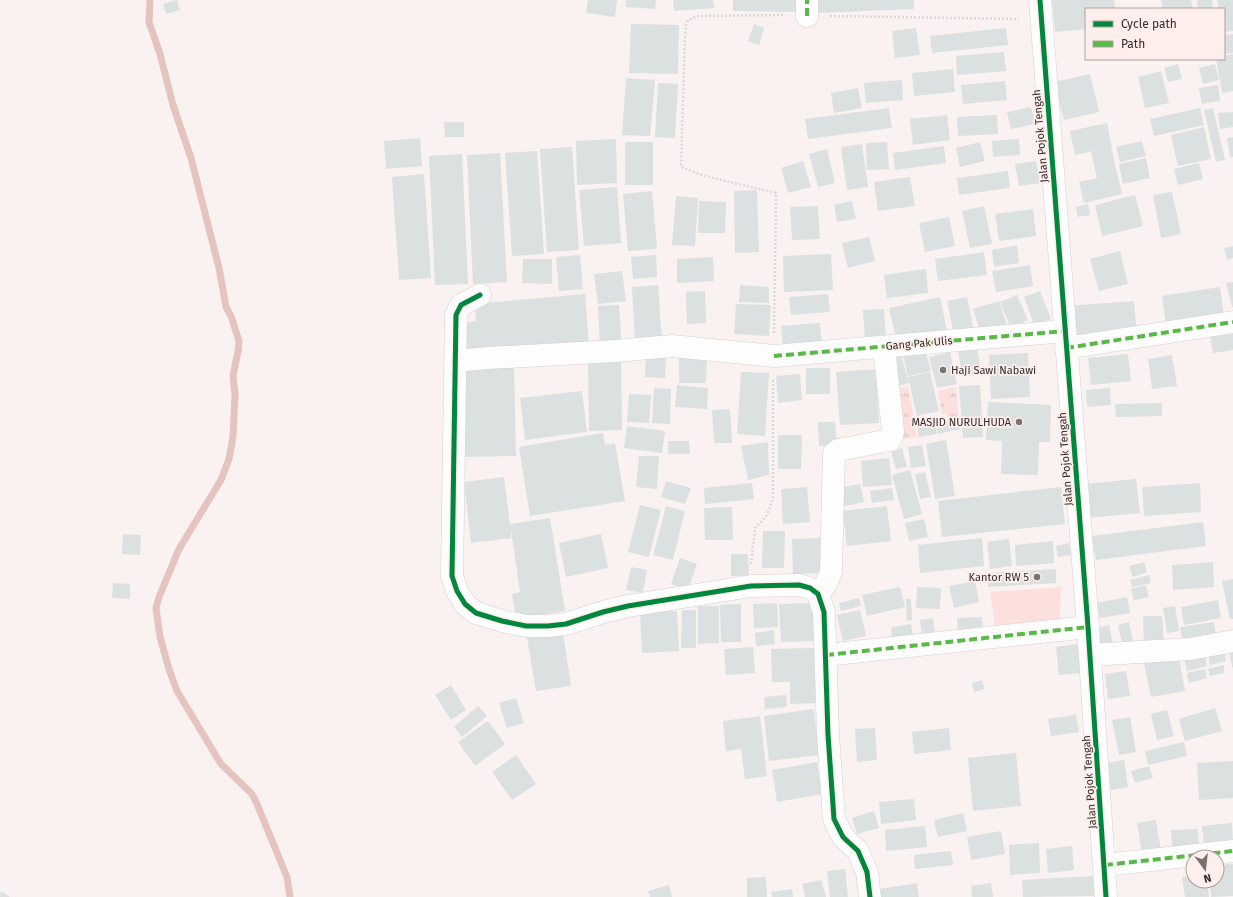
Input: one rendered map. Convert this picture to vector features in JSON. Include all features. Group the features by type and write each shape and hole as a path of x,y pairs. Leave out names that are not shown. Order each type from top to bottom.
{"street":[{"name":"Jalan Pojok Tengah","path":"1040,10 1088,627 1106,897"},
{"path":"480,295 461,305 456,315 452,576 457,591 465,604 476,613 502,621 526,626 548,626 566,624 603,612 628,606 752,586 799,585 810,588 818,594 824,612 828,735 834,819 843,837 858,851 867,872 870,897"},
{"name":"Gang Pak Ulis","path":"456,361 672,346 774,356 884,347 1065,340 1113,342 1233,322"},
{"path":"818,594 826,584 831,572 834,453 838,450 890,440 892,436 893,431 884,347"},
{"path":"826,655 1088,627"},
{"path":"1090,655 1190,649 1233,641"},
{"path":"1105,865 1233,851"}],"green space":[{"path":"908,386 917,437 898,440 892,389"},
{"path":"956,387 959,417 949,420 946,414 942,414 938,391"},
{"path":"1061,587 1060,621 995,626 990,592"}],"building":[{"path":"177,0 180,10 166,14 163,4"},
{"path":"588,0 617,0 615,17 586,13"},
{"path":"626,0 656,0 655,9 626,7"},
{"path":"673,0 713,0 714,8 674,11"},
{"path":"733,0 800,0 800,12 733,11"},
{"path":"815,0 914,0 914,9 816,13"},
{"path":"1052,0 1114,0 1115,8 1085,8 1085,29 1055,32"},
{"path":"1161,0 1191,0 1193,8 1163,8"},
{"path":"1197,0 1212,0 1213,8 1198,8"},
{"path":"1217,0 1233,0 1233,31 1225,32 1225,8 1219,8"},
{"path":"631,24 679,25 678,74 629,73"},
{"path":"754,24 764,28 759,45 748,41"},
{"path":"916,28 920,55 895,58 892,31"},
{"path":"1006,28 1008,45 932,53 930,36"},
{"path":"1233,34 1233,53 1225,54 1225,35"},
{"path":"1004,52 1006,71 957,75 956,56"},
{"path":"1233,54 1233,91 1222,93 1216,60 1225,60 1225,56"},
{"path":"1178,64 1182,79 1168,82 1164,68"},
{"path":"1215,64 1219,80 1203,84 1199,68"},
{"path":"953,69 955,92 914,96 912,73"},
{"path":"1161,71 1169,103 1145,108 1138,77"},
{"path":"1090,74 1099,112 1064,120 1054,82"},
{"path":"626,78 655,80 650,136 622,135"},
{"path":"902,80 903,100 866,103 864,83"},
{"path":"1005,81 1007,100 963,104 961,85"},
{"path":"658,83 678,84 675,138 655,137"},
{"path":"1218,85 1220,101 1202,104 1199,88"},
{"path":"858,88 862,108 834,113 831,93"},
{"path":"1031,107 1035,124 1011,129 1007,112"},
{"path":"889,108 892,128 808,139 805,119"},
{"path":"1200,108 1204,125 1154,136 1150,119"},
{"path":"1213,108 1225,160 1216,162 1204,110"},
{"path":"1233,112 1233,127 1220,129 1218,113"},
{"path":"947,115 950,140 913,145 910,119"},
{"path":"997,115 998,134 958,136 957,117"},
{"path":"444,122 464,122 464,137 445,137"},
{"path":"1107,123 1122,194 1084,203 1079,182 1097,178 1091,152 1104,149 1075,155 1070,131"},
{"path":"1204,127 1211,159 1178,166 1171,135"},
{"path":"1233,137 1233,157 1230,157 1227,138"},
{"path":"420,138 422,166 386,169 384,141"},
{"path":"616,139 617,183 577,185 576,141"},
{"path":"1019,139 1020,155 993,157 992,141"},
{"path":"1142,141 1146,156 1120,162 1116,147"},
{"path":"625,142 653,142 653,185 625,185"},
{"path":"887,142 889,169 867,170 866,143"},
{"path":"980,142 985,161 960,167 956,148"},
{"path":"862,144 868,187 847,190 841,147"},
{"path":"944,146 946,163 895,170 893,153"},
{"path":"572,147 579,250 547,252 540,149"},
{"path":"827,149 835,183 818,187 809,154"},
{"path":"537,151 544,254 512,256 505,153"},
{"path":"500,153 507,282 473,284 467,155"},
{"path":"462,154 468,284 435,285 429,156"},
{"path":"1146,158 1150,178 1123,184 1119,164"},
{"path":"803,161 811,187 788,193 781,168"},
{"path":"1036,161 1040,183 1019,186 1015,164"},
{"path":"1199,163 1203,179 1178,185 1174,169"},
{"path":"1008,171 1010,188 959,195 957,178"},
{"path":"424,174 431,278 399,280 392,177"},
{"path":"910,177 915,206 878,211 874,182"},
{"path":"617,187 621,243 584,246 579,190"},
{"path":"757,190 759,252 735,253 734,191"},
{"path":"652,191 657,249 628,251 623,194"},
{"path":"1172,192 1181,234 1161,238 1153,195"},
{"path":"1135,195 1143,226 1102,236 1095,205"},
{"path":"676,196 698,198 695,246 672,245"},
{"path":"699,201 726,202 725,233 698,233"},
{"path":"852,201 856,219 837,222 834,205"},
{"path":"1088,204 1090,215 1078,217 1076,207"},
{"path":"818,206 820,239 792,240 790,207"},
{"path":"984,206 992,244 970,248 962,211"},
{"path":"1033,209 1036,236 999,241 995,214"},
{"path":"949,217 955,246 925,252 919,223"},
{"path":"869,237 875,261 848,268 842,243"},
{"path":"1017,245 1019,263 994,267 992,250"},
{"path":"1233,246 1233,258 1227,260 1224,248"},
{"path":"1120,251 1128,284 1099,291 1090,259"},
{"path":"984,252 987,275 938,281 935,259"},
{"path":"831,254 833,290 784,292 783,256"},
{"path":"580,255 583,289 559,291 556,257"},
{"path":"656,255 657,277 633,279 631,257"},
{"path":"713,257 714,281 677,283 677,259"},
{"path":"523,259 552,259 552,284 522,283"},
{"path":"1030,265 1033,286 996,292 992,271"},
{"path":"926,269 928,293 887,298 884,275"},
{"path":"622,271 626,301 598,304 594,274"},
{"path":"1233,282 1233,307 1232,307 1226,283"},
{"path":"658,285 662,340 635,342 632,287"},
{"path":"740,285 769,287 769,303 739,302"},
{"path":"1220,287 1224,318 1166,326 1162,296"},
{"path":"705,291 706,323 687,324 686,292"},
{"path":"1040,291 1051,319 1034,325 1024,297"},
{"path":"585,294 589,345 465,355 463,323 476,321 475,304"},
{"path":"828,294 830,312 791,315 789,297"},
{"path":"1017,295 1028,320 1011,328 1000,302"},
{"path":"940,297 947,331 897,342 889,308"},
{"path":"967,297 974,331 954,335 947,301"},
{"path":"999,301 1007,326 981,334 973,309"},
{"path":"1134,301 1137,335 1071,340 1068,306"},
{"path":"736,304 771,305 769,336 734,334"},
{"path":"619,305 622,348 600,349 598,306"},
{"path":"884,309 886,339 865,340 863,310"},
{"path":"820,323 822,344 783,347 781,326"},
{"path":"1233,327 1233,350 1213,353 1209,331"},
{"path":"977,346 981,374 962,377 958,349"},
{"path":"925,349 931,371 908,376 903,355"},
{"path":"646,351 666,352 665,378 645,377"},
{"name":"Haji Sawi Nabawi","path":"950,352 957,384 937,388 929,357"},
{"path":"1028,353 1030,397 991,399 989,355"},
{"path":"1128,354 1131,381 1091,385 1088,358"},
{"path":"901,355 909,383 894,387 887,359"},
{"path":"1172,355 1177,386 1152,389 1148,359"},
{"path":"679,356 707,356 706,383 679,383"},
{"path":"621,362 622,430 589,431 588,363"},
{"path":"514,366 516,456 465,457 463,368"},
{"path":"806,368 830,368 830,394 806,394"},
{"path":"876,369 879,423 840,425 836,372"},
{"path":"741,372 769,373 765,436 737,434"},
{"path":"930,372 939,411 917,416 908,377"},
{"path":"800,374 802,400 778,403 776,376"},
{"path":"677,385 708,388 707,409 675,407"},
{"path":"980,385 983,437 963,438 959,386"},
{"path":"654,388 671,389 670,424 652,423"},
{"path":"1110,388 1111,405 1087,407 1086,390"},
{"path":"582,391 587,432 525,440 520,398"},
{"path":"629,394 651,395 649,423 627,422"},
{"name":"MASJID NURULHUDA","path":"988,402 1051,405 1050,442 1039,442 1038,475 1001,474 1002,441 986,440"},
{"path":"1162,403 1162,416 1116,417 1115,404"},
{"path":"730,409 732,443 714,443 712,410"},
{"path":"934,417 937,434 919,437 916,420"},
{"path":"958,419 960,429 938,434 936,424"},
{"path":"818,422 835,422 837,445 819,446"},
{"path":"627,426 665,431 662,453 624,448"},
{"path":"603,433 605,445 615,443 625,501 530,516 519,447"},
{"path":"778,435 802,435 801,469 778,469"},
{"path":"946,440 955,496 935,499 926,444"},
{"path":"668,441 689,441 690,454 668,454"},
{"path":"768,442 769,475 748,480 741,446"},
{"path":"922,445 926,466 911,468 908,447"},
{"path":"902,448 907,467 896,469 891,452"},
{"path":"639,456 659,456 657,489 636,487"},
{"path":"889,458 892,485 863,487 861,461"},
{"path":"910,470 922,514 904,519 892,475"},
{"path":"925,472 931,497 920,499 915,474"},
{"path":"504,477 510,524 550,518 565,611 516,619 512,594 520,592 511,530 511,538 471,543 464,482"},
{"path":"1136,479 1140,513 1089,518 1085,484"},
{"path":"666,481 691,488 685,504 661,497"},
{"path":"752,483 754,499 705,504 704,488"},
{"path":"1200,483 1201,512 1144,516 1142,487"},
{"path":"860,484 864,502 841,507 838,488"},
{"path":"807,487 810,522 783,524 781,489"},
{"path":"1061,487 1065,524 942,537 938,501"},
{"path":"892,488 894,500 872,503 870,491"},
{"path":"640,505 661,510 649,557 628,552"},
{"path":"666,506 685,511 673,560 653,555"},
{"path":"887,506 891,541 847,546 843,511"},
{"path":"732,507 733,540 705,540 704,508"},
{"path":"924,519 928,537 909,541 905,523"},
{"path":"1203,522 1206,546 1096,560 1092,536"},
{"path":"763,531 785,531 784,568 762,568"},
{"path":"123,534 141,535 140,555 122,554"},
{"path":"601,534 608,568 566,577 559,543"},
{"path":"822,538 822,573 793,574 792,539"},
{"path":"982,538 984,566 920,573 918,545"},
{"path":"1009,539 1012,566 990,569 987,542"},
{"path":"1053,541 1054,563 1016,566 1015,545"},
{"path":"1069,543 1071,555 1058,557 1056,546"},
{"path":"731,554 748,554 749,576 731,576"},
{"path":"680,558 697,564 688,590 671,584"},
{"path":"1144,562 1147,572 1133,577 1129,566"},
{"path":"1213,562 1214,587 1173,590 1172,565"},
{"path":"631,567 647,570 643,593 626,590"},
{"path":"1056,569 1056,583 988,587 987,573"},
{"path":"1149,575 1151,583 1132,587 1130,580"},
{"path":"1233,579 1233,619 1230,619 1222,581"},
{"path":"975,581 979,602 954,608 949,586"},
{"path":"113,583 130,584 130,599 112,598"},
{"path":"1146,585 1149,597 1134,600 1131,589"},
{"path":"900,587 905,607 867,616 862,595"},
{"path":"917,587 941,588 940,609 916,608"},
{"path":"1127,597 1130,613 1100,618 1097,603"},
{"path":"859,598 861,606 841,611 839,603"},
{"path":"906,599 911,599 912,620 907,621"},
{"path":"1218,600 1221,618 1184,625 1181,607"},
{"path":"777,603 778,627 754,628 753,604"},
{"path":"818,603 819,641 781,642 779,604"},
{"path":"741,604 741,642 721,642 720,605"},
{"path":"698,606 719,606 719,643 698,644"},
{"path":"1175,606 1179,631 1167,633 1163,608"},
{"path":"682,610 696,610 696,648 681,648"},
{"path":"860,610 866,636 843,641 837,615"},
{"path":"677,611 679,651 642,653 640,612"},
{"path":"1143,616 1162,616 1164,643 1144,644"},
{"path":"982,617 983,634 958,635 957,618"},
{"path":"933,618 936,642 923,644 920,620"},
{"path":"1129,622 1134,645 1123,648 1118,625"},
{"path":"1214,622 1217,642 1183,647 1180,627"},
{"path":"911,624 913,635 892,638 891,627"},
{"path":"1109,625 1113,645 1097,649 1093,629"},
{"path":"774,630 775,644 756,646 755,633"},
{"path":"563,633 571,686 536,691 527,638"},
{"path":"1077,644 1081,673 1059,675 1056,647"},
{"path":"753,647 755,673 726,675 724,649"},
{"path":"816,648 816,703 790,704 790,682 772,682 771,649"},
{"path":"1233,648 1233,667 1232,668 1229,649"},
{"path":"1224,649 1226,661 1210,665 1208,652"},
{"path":"1204,653 1207,666 1187,671 1184,658"},
{"path":"1179,657 1185,691 1151,697 1144,663"},
{"path":"1224,665 1224,673 1210,676 1208,669"},
{"path":"1205,669 1207,678 1189,683 1187,673"},
{"path":"1126,671 1130,696 1108,699 1105,674"},
{"path":"982,680 985,689 974,692 972,683"},
{"path":"451,685 466,710 451,720 435,695"},
{"path":"786,695 787,707 765,709 764,697"},
{"path":"516,698 524,723 507,728 499,703"},
{"path":"478,706 487,716 462,737 454,727"},
{"path":"1215,708 1222,731 1185,741 1179,719"},
{"path":"814,709 819,755 769,761 764,716"},
{"path":"1167,710 1174,736 1157,740 1151,714"},
{"path":"1076,715 1079,732 1051,736 1048,719"},
{"path":"760,716 767,776 745,779 741,749 726,751 723,721"},
{"path":"1130,717 1136,752 1119,755 1112,720"},
{"path":"488,721 505,744 475,766 458,742"},
{"path":"875,728 877,760 857,762 855,729"},
{"path":"949,728 951,750 914,754 912,732"},
{"path":"1184,742 1187,756 1148,765 1145,751"},
{"path":"1016,753 1021,806 973,811 968,758"},
{"path":"516,755 536,784 512,800 492,772"},
{"path":"1124,760 1128,787 1111,790 1106,763"},
{"path":"1233,761 1233,798 1199,800 1197,763"},
{"path":"817,762 822,794 777,802 772,770"},
{"path":"1149,766 1153,778 1135,783 1131,771"},
{"path":"914,799 916,820 881,824 879,802"},
{"path":"874,811 879,828 857,834 852,818"},
{"path":"963,813 967,831 938,837 934,820"},
{"path":"1156,820 1161,851 1142,854 1137,823"},
{"path":"1232,823 1233,843 1204,845 1202,826"},
{"path":"925,826 927,847 886,851 885,830"},
{"path":"1198,829 1199,847 1172,848 1171,830"},
{"path":"1001,831 1005,854 971,860 967,837"},
{"path":"1039,843 1040,873 1010,875 1009,845"},
{"path":"1072,846 1074,870 1048,873 1046,849"},
{"path":"951,851 953,865 915,869 914,855"},
{"path":"1225,864 1233,864 1233,896 1211,897 1210,889 1225,889"},
{"path":"845,869 848,897 830,897 827,871"},
{"path":"1093,876 1094,896 1023,897 1022,880"},
{"path":"766,877 767,897 747,897 747,878"},
{"path":"1182,877 1185,877 1185,889 1208,889 1209,897 1185,897"},
{"path":"821,880 826,897 805,897 802,884"},
{"path":"917,883 919,897 881,897 880,889"},
{"path":"991,883 993,897 972,897 971,886"},
{"path":"669,885 672,897 650,897 648,891"},
{"path":"792,889 793,897 772,897 771,892"},
{"path":"1,891 10,897 0,897"}],"waterway":[{"path":"150,0 149,22 160,54 173,105 191,158 219,268 226,307 231,316 239,341 233,375 235,395 233,437 229,459 221,480 179,549 159,597 156,608 160,637 177,691 221,764 252,794 287,877 290,897"}],"marked path":[{"path":"807,0 807,16"},
{"path":"1066,348 1233,322"},
{"path":"774,356 1065,331"},
{"path":"826,655 1088,627"},
{"path":"1105,865 1233,851"}],"cycle path":[{"path":"1040,0 1088,627 1106,897"},
{"path":"480,295 461,305 456,315 452,576 457,591 465,604 476,613 502,621 526,626 548,626 566,624 603,612 628,606 751,586 799,585 810,588 818,594 824,612 828,735 834,819 843,837 858,851 867,872 870,897"}],"place":[{"name":"Haji Sawi Nabawi","path":"943,370"},
{"name":"MASJID NURULHUDA","path":"1019,422"},
{"name":"Kantor RW 5","path":"1037,577"}]}
